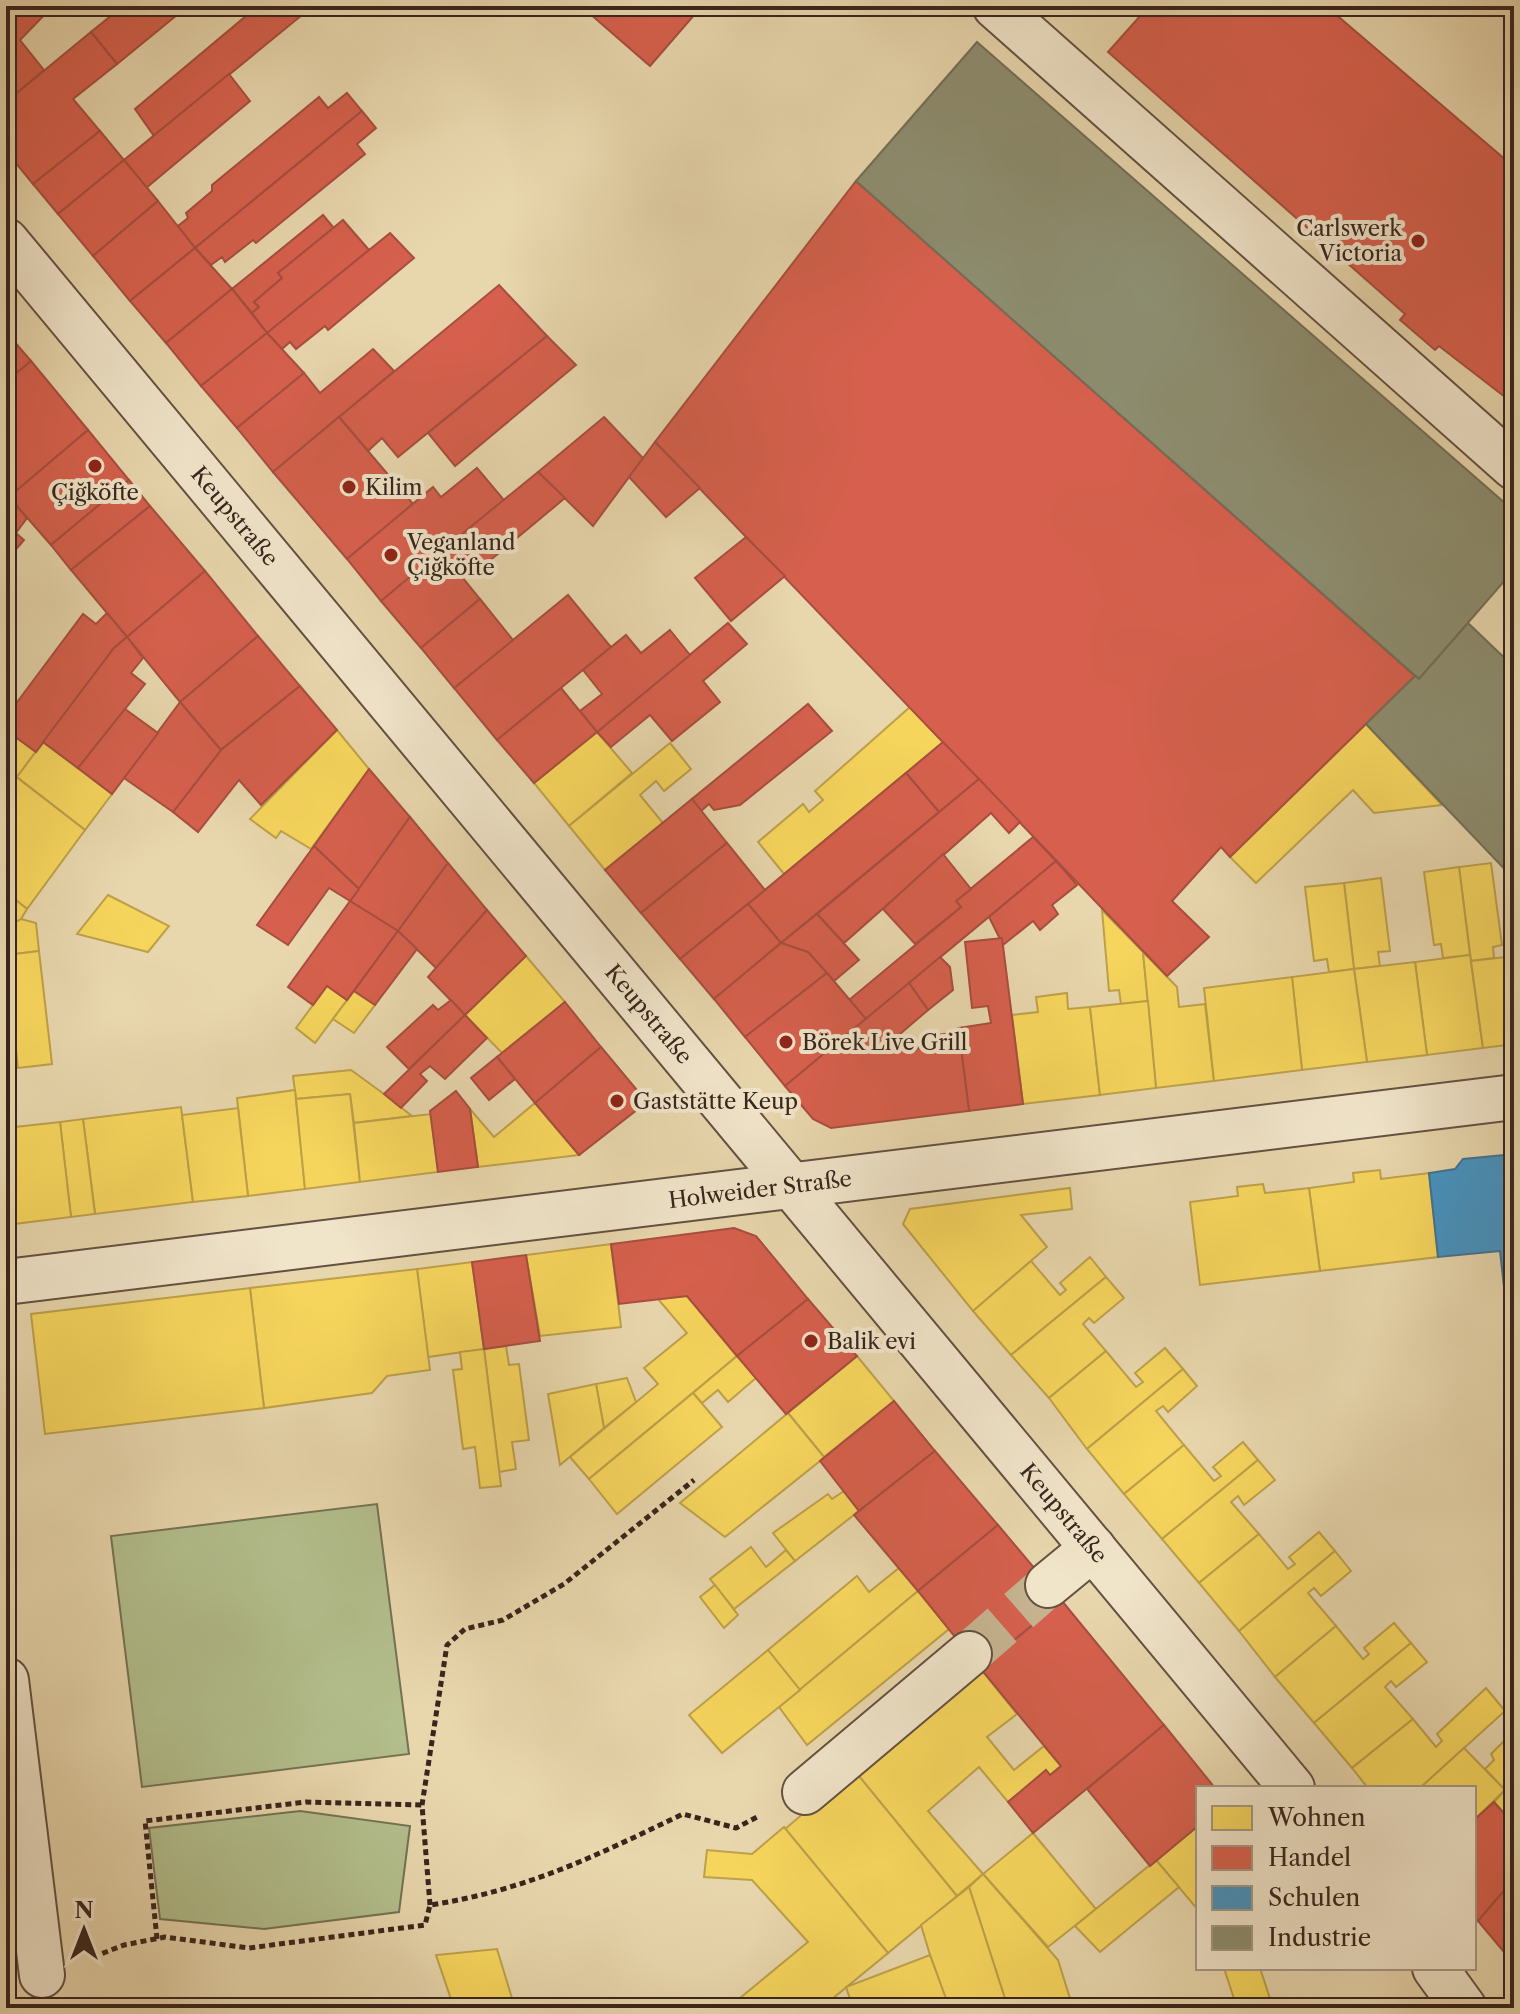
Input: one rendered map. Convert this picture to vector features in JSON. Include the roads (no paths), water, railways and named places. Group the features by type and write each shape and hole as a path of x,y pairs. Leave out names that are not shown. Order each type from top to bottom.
{"street":[{"path":"995,6 1514,467"},
{"name":"Keupstraße","path":"6,241 1290,1786"},
{"name":"Holweider Straße","path":"6,1282 1514,1097"},
{"path":"1048,1585 1093,1548"},
{"path":"805,1792 969,1654"},
{"path":"6,1680 42,1975"},
{"path":"1436,1970 1464,2008"}],"tunnel":[{"path":"969,1654 1048,1585"}],"place":[{"name":"Carlswerk Victoria","path":"1418,241"},
{"name":"Çiğköfte","path":"95,466"},
{"name":"Kilim","path":"349,487"},
{"name":"Veganland Çiğköfte","path":"391,555"},
{"name":"Börek Live Grill","path":"786,1042"},
{"name":"Gaststätte Keup","path":"617,1101"},
{"name":"Balik evi","path":"811,1341"}]}
